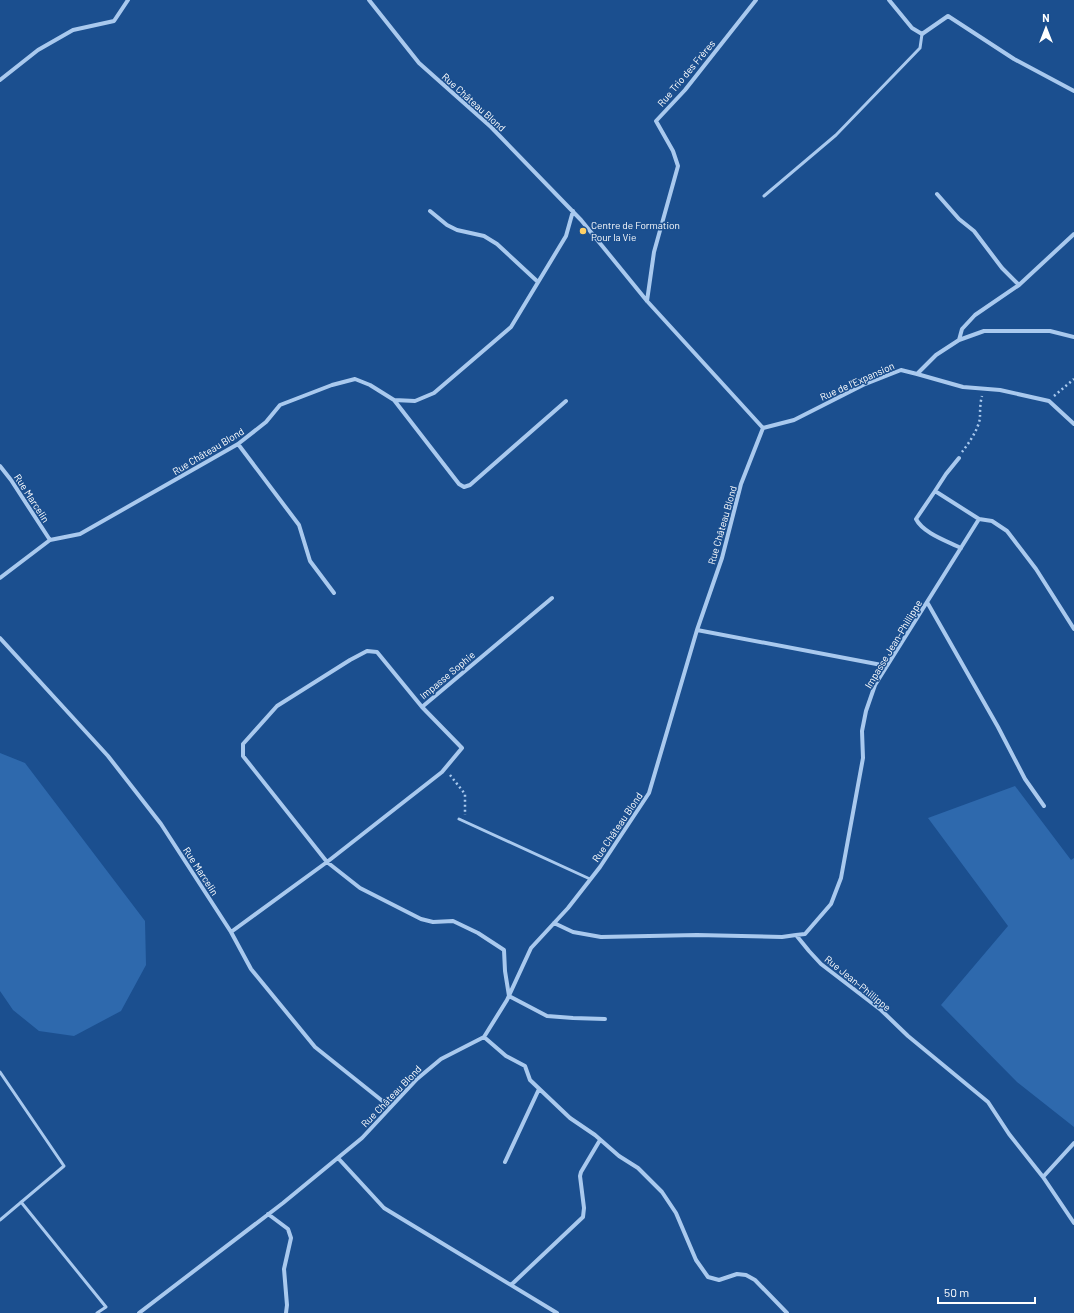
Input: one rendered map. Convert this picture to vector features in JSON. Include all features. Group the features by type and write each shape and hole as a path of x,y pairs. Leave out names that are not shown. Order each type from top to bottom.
{"street":[{"path":"0,80 38,50 73,30 114,21 128,0"},
{"name":"Rue Château Blond","path":"139,1313 268,1214 362,1138 417,1079 441,1059 484,1037 509,996 531,948 568,908 600,867 649,794 697,630 722,558 741,484 763,428 647,301 573,211 491,127 419,63 369,0"},
{"name":"Rue Trio des Frères","path":"647,301 654,252 678,166 674,151 656,121 685,90 756,0"},
{"path":"889,0 912,28 922,34 948,16 1014,59 1074,91"},
{"path":"937,194 959,219 974,231 1002,268 1019,285"},
{"path":"430,211 457,230 484,236 496,244 538,282"},
{"name":"Rue Château Blond","path":"0,578 50,540 80,534 238,444 266,422 280,405 332,384 355,379 370,385 394,400 415,401 434,393 511,327 566,236 573,211"},
{"path":"958,340 962,329 975,315 1019,285 1074,234"},
{"path":"917,374 936,355 958,340 984,331 1050,331 1074,337"},
{"name":"Rue de l'Expansion","path":"763,428 794,420 863,385 901,370 963,387 1000,390 1050,401"},
{"path":"394,400 445,468 459,484 464,486 470,485 566,401"},
{"path":"1050,401 1074,424"},
{"path":"238,444 299,525 310,561 334,593"},
{"path":"959,458 946,474 916,519 919,525 926,530 961,548"},
{"name":"Rue Marcelin","path":"0,466 11,480 50,540"},
{"path":"935,491 979,519 992,521 1007,531 1036,569 1074,629"},
{"name":"Impasse Jean-Phillippe","path":"796,935 805,934 831,904 842,878 863,758 862,731 866,711 875,685 979,519"},
{"name":"Impasse Sophie","path":"231,932 327,862 442,772 462,748 422,707 552,598"},
{"path":"927,602 998,727 1025,779 1044,806"},
{"path":"697,630 887,666"},
{"name":"Rue Marcelin","path":"0,638 108,756 161,824 231,932 251,969 315,1047 390,1107"},
{"path":"422,707 377,652 367,651 327,674 277,706 242,744 242,756 327,862 360,888 421,919 433,922 453,921 478,933 504,950 505,971 509,996 547,1016 605,1019"},
{"path":"554,923 573,932 601,937 697,935 782,937 796,935"},
{"name":"Rue Jean-Phillippe","path":"796,935 821,964 881,1010 908,1036 988,1102 1009,1134 1043,1177 1074,1223"},
{"path":"484,1037 506,1056 525,1066 530,1080 570,1118 619,1156 638,1168 662,1192 676,1213 696,1260 708,1277 719,1280 737,1274 746,1275 755,1280 787,1313"},
{"path":"505,1162 539,1089"},
{"path":"511,1285 582,1217 584,1208 580,1176 600,1140"},
{"path":"1043,1177 1074,1143"},
{"path":"338,1158 384,1208 557,1313"},
{"path":"268,1214 288,1229 291,1238 284,1269 288,1305 286,1313"}],"lane":[{"path":"764,196 836,135 920,48 922,34"},
{"path":"459,819 590,879"},
{"path":"0,1072 64,1166 0,1220"},
{"path":"21,1202 106,1307 98,1313"}],"path":[{"path":"1050,401 1074,379"},
{"path":"959,458 971,440 980,420 980,406 983,388"},
{"path":"445,768 465,794 464,822"}],"shaded area":[{"path":"0,753 25,763 145,921 146,965 121,1011 74,1036 39,1031 13,1010 0,991"},
{"path":"1015,786 1071,860 1074,858 1074,1127 1017,1082 941,1005 1008,926 928,818"}],"place":[{"name":"Centre de Formation Pour la Vie","path":"583,231"}]}
